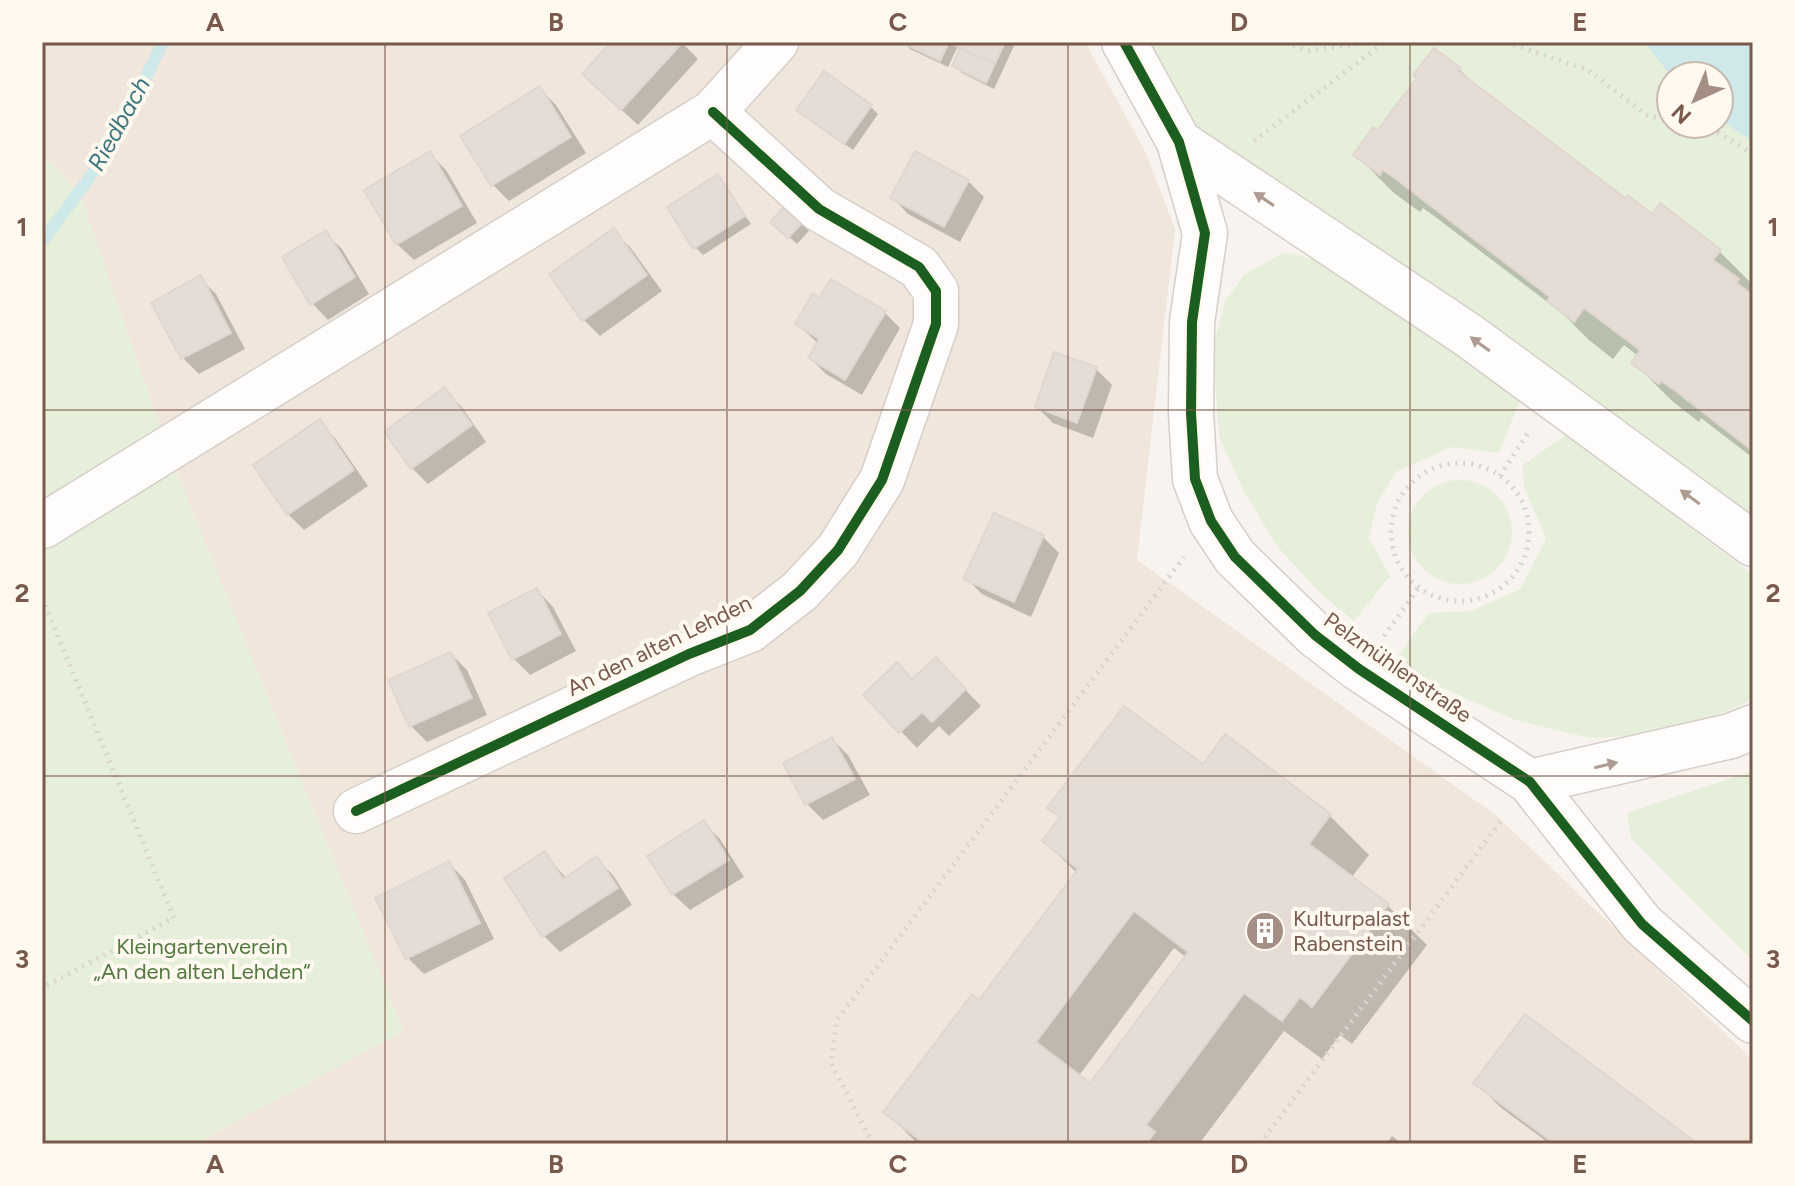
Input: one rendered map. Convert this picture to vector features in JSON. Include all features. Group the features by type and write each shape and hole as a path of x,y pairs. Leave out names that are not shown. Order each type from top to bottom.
{"street":[{"path":"43,526 713,112 776,42"},
{"name":"Pelzmühlenstraße","path":"1124,42 1179,142 1205,233 1192,322 1191,413 1195,479 1211,521 1235,557 1315,635 1359,669 1530,782 1642,924 1753,1021"},
{"name":"An den alten Lehden","path":"356,811 689,654 750,630 800,591 838,550 882,480 936,324 936,291 919,267 819,209 713,112"},
{"name":"Pelzmühlenstraße","path":"1179,142 1468,335 1753,544"},
{"path":"1530,782 1731,736 1753,727"}],"path":[{"path":"1286,42 1307,51 1371,42"},
{"path":"1218,168 1385,42"},
{"path":"1506,42 1588,70 1647,115 1655,117"},
{"path":"1730,140 1753,154"},
{"path":"1449,464 1475,465 1500,476 1515,489 1524,506 1529,526 1529,546 1522,564 1510,581 1494,593 1475,600 1456,601 1436,597 1419,587 1406,575 1392,542 1396,507 1405,491 1432,469 1449,464"},
{"path":"873,1144 831,1063 837,1020 1211,521"},
{"path":"1359,669 1419,587"},
{"path":"42,598 174,918 42,988"},
{"path":"1260,1144 1530,782"}],"shaded area":[{"path":"42,42 1085,42 1146,153 1175,229 1137,560 1497,816 1753,1060 1753,1144 194,1144 403,1031 168,451 79,192 42,156"}],"green space":[{"path":"1139,42 1753,42 1753,518 1182,120"},
{"name":"Kleingartenverein „An den alten Lehden“","path":"42,156 79,192 168,451 403,1031 194,1144 42,1144"},
{"path":"1283,253 1301,255 1318,262 1476,360 1521,397 1499,453 1451,447 1396,472 1377,503 1369,538 1390,576 1354,621 1319,592 1277,546 1243,490 1219,436 1213,347 1225,301 1244,275"},
{"path":"1567,434 1753,575 1753,697 1742,705 1667,734 1590,738 1515,720 1434,684 1397,658 1429,613 1472,611 1520,589 1546,539 1526,493 1523,465"},
{"path":"1460,480 1480,484 1497,495 1508,512 1512,532 1508,552 1497,569 1480,580 1460,584 1440,580 1423,569 1412,552 1408,532 1412,512 1423,495 1440,484"},
{"path":"1753,771 1753,961 1631,838 1627,813"}],"water":[{"path":"1645,42 1753,42 1753,142 1735,130 1735,60 1659,60"}],"building":[{"path":"611,42 683,42 621,110 582,74"},
{"path":"901,42 949,42 940,61"},
{"path":"955,42 1005,42 995,64 954,45"},
{"path":"960,48 995,64 986,83 952,66"},
{"path":"1434,48 1461,68 1458,71 1625,198 1628,195 1652,214 1660,203 1721,250 1713,260 1739,279 1736,283 1753,295 1753,451 1673,389 1661,381 1659,384 1631,363 1640,350 1584,308 1574,322 1547,301 1550,297 1393,177 1383,170 1380,175 1353,155 1373,127 1378,130 1417,78 1413,75"},
{"path":"824,71 872,105 844,144 796,110"},
{"path":"540,86 571,137 491,186 460,136"},
{"path":"430,151 462,206 396,245 364,190"},
{"path":"915,151 969,180 944,227 890,198"},
{"path":"718,174 745,216 693,249 667,207"},
{"path":"785,206 803,222 788,238 770,222"},
{"path":"614,228 647,275 582,321 549,274"},
{"path":"326,230 355,277 310,305 282,257"},
{"path":"201,275 231,333 181,359 151,303"},
{"path":"831,279 886,311 845,380 808,358 819,339 795,324 813,293 819,298"},
{"path":"1054,352 1097,367 1077,423 1035,407"},
{"path":"445,387 472,425 411,469 384,432"},
{"path":"320,419 354,470 287,515 253,465"},
{"path":"994,513 1044,535 1014,602 963,579"},
{"path":"537,588 561,634 512,660 488,613"},
{"path":"451,652 472,698 409,727 388,680"},
{"path":"936,657 966,689 932,722 922,712 899,733 863,695 897,662 912,679"},
{"name":"Kulturpalast Rabenstein","path":"1124,706 1203,764 1225,734 1331,814 1309,844 1389,904 1312,1007 1300,997 1282,1021 1244,993 1146,1125 1155,1132 1146,1144 925,1144 883,1112 972,994 979,1000 1078,869 1042,841 1060,817 1047,808","holes":["1134,911 1188,952 1090,1083 1036,1042"]},
{"path":"832,737 855,779 805,805 783,763"},
{"path":"704,820 729,860 672,895 647,856"},
{"path":"545,851 563,879 597,856 618,888 542,937 504,878"},
{"path":"449,861 480,923 406,959 375,898"},
{"path":"1525,1014 1698,1144 1555,1144 1473,1083"}],"waterway":[{"name":"Riedbach","path":"42,242 111,148 163,42"}],"cycle path":[{"path":"1124,42 1179,142 1205,233 1192,322 1191,413 1195,479 1211,521 1235,557 1315,635 1359,669 1530,782 1642,924 1753,1021"},
{"path":"356,811 689,654 750,630 800,591 838,550 882,480 936,324 936,291 919,267 819,209 713,112"}],"place":[{"name":"Kulturpalast Rabenstein","path":"1265,931"}]}
